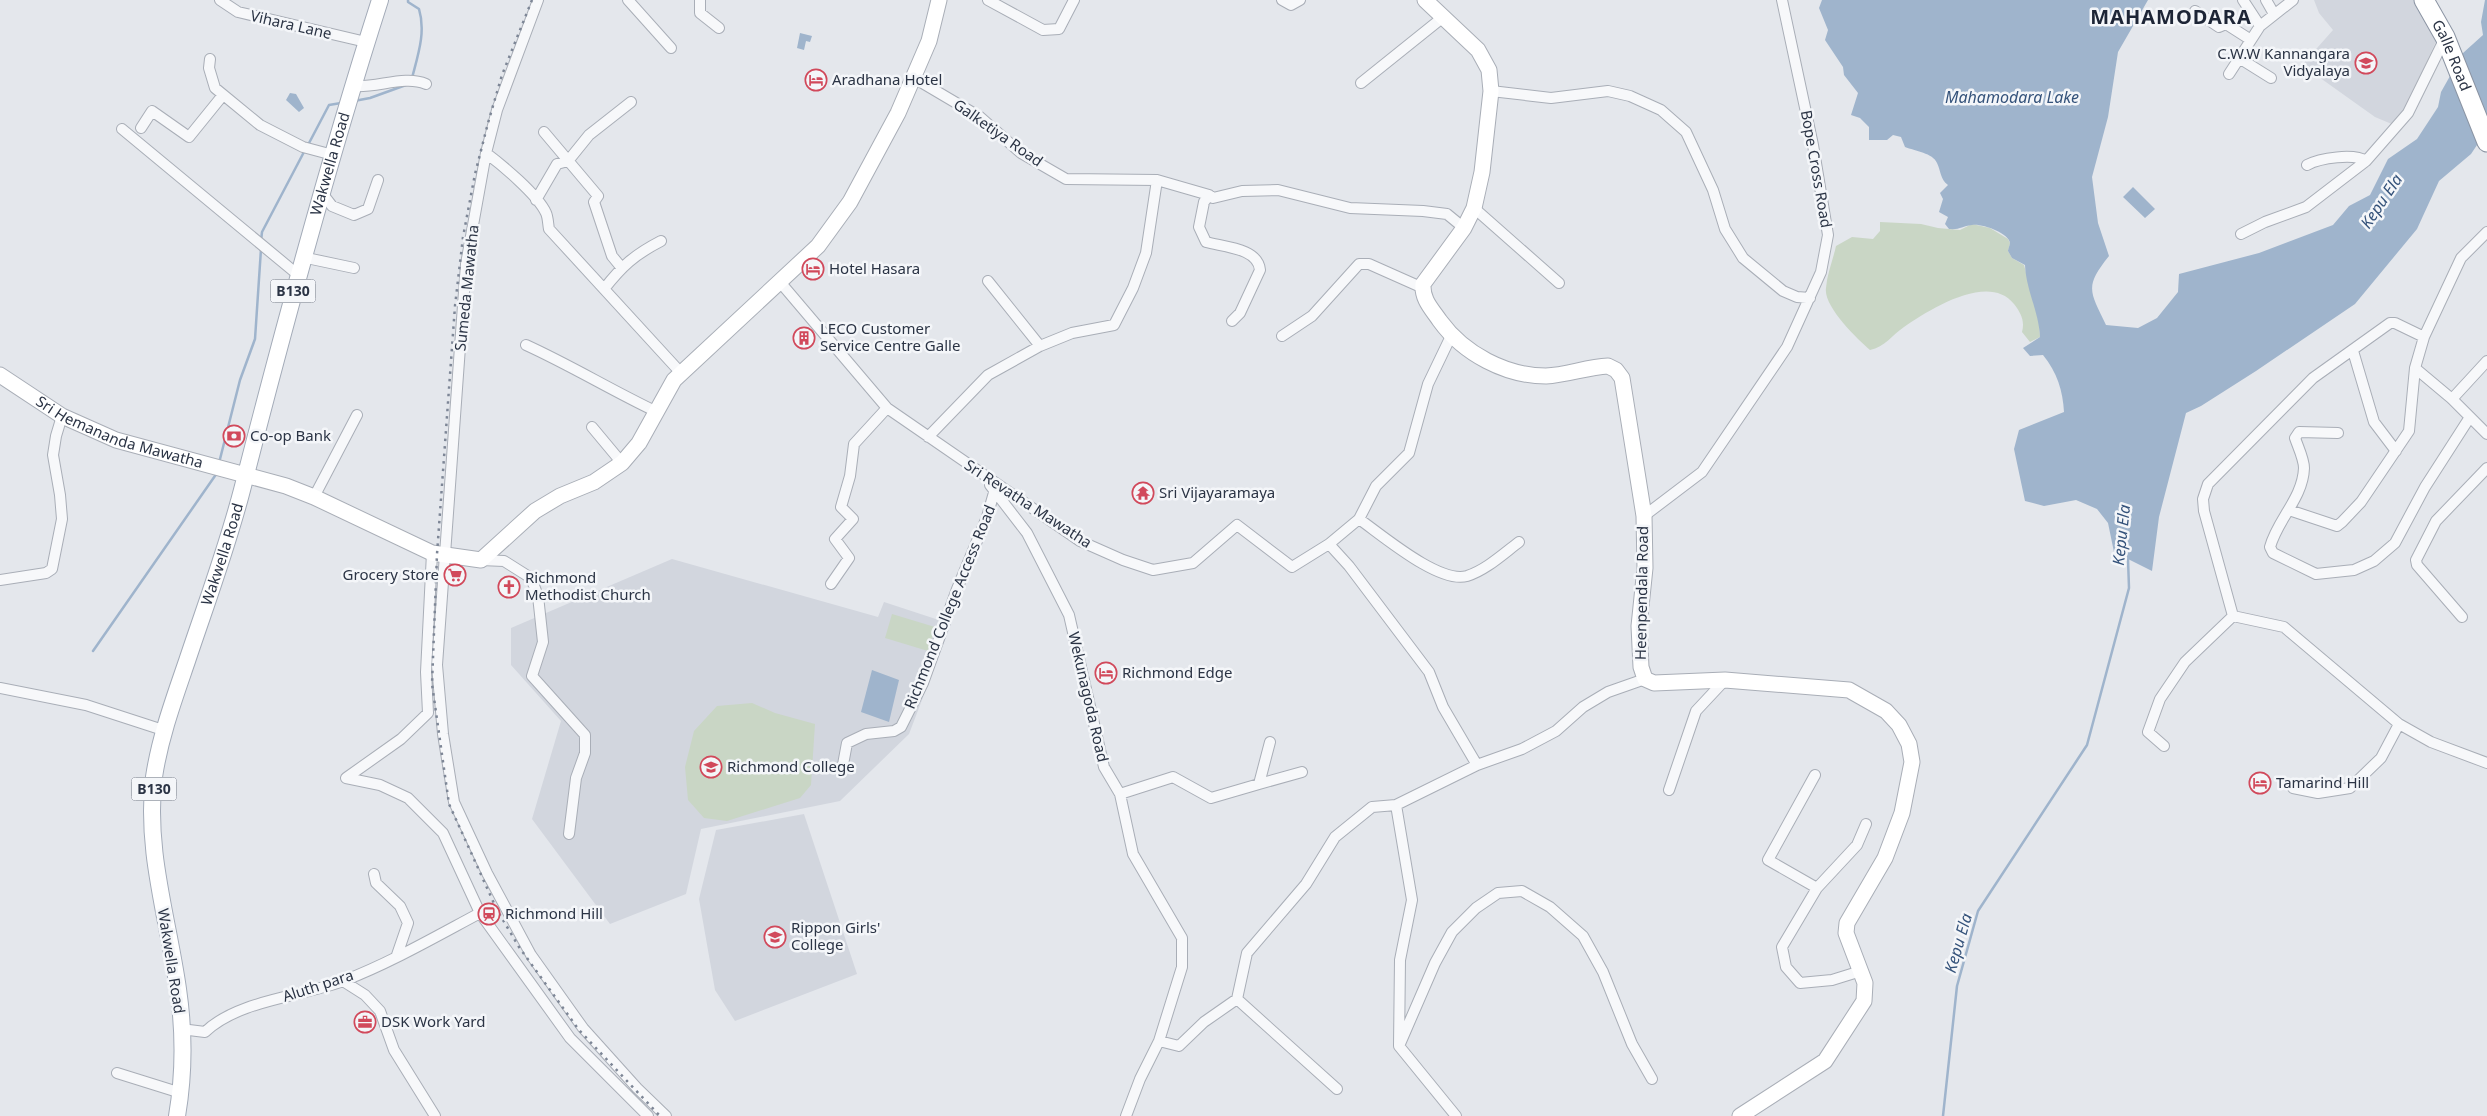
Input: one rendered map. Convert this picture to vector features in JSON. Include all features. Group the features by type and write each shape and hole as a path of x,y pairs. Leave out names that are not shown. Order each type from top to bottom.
{"highway":[{"name":"Galle Road","path":"2424,0 2445,37 2487,142"}],"main road":[{"name":"Wakwella Road","path":"178,1116 181,1093 181,1030 178,988 154,864 152,820 154,779 163,730 213,585 279,352 297,274 380,0"}],"street":[{"name":"Vihara Lane","path":"220,0 238,12 366,42"},
{"name":"Sumeda Mawatha","path":"438,554 466,264 486,153 497,110 538,0"},
{"path":"628,0 671,48"},
{"path":"700,0 700,13 719,28"},
{"path":"480,560 535,511 560,496 594,482 622,463 638,444 674,380 818,246 850,202 914,78 928,41 939,0"},
{"path":"988,0 1043,30 1059,29 1074,0"},
{"path":"1282,0 1291,5 1300,0"},
{"path":"1282,336 1312,316 1359,264 1369,264 1422,288 1464,228 1474,208 1482,172 1491,91 1489,70 1478,50 1425,0"},
{"name":"Bope Cross Road","path":"1644,516 1702,472 1787,347 1821,272 1828,236 1813,145 1782,0"},
{"path":"2243,0 2260,26"},
{"path":"2266,0 2274,14"},
{"path":"2229,74 2260,26 2289,1"},
{"path":"2195,11 2219,28 2226,24 2251,40"},
{"path":"1361,83 1442,18"},
{"path":"2241,234 2264,222 2306,207 2366,161 2408,113 2445,37"},
{"path":"2238,58 2271,78"},
{"path":"210,59 209,68 215,88 260,125 303,147 333,155"},
{"name":"Galketiya Road","path":"914,78 980,117 1021,153 1066,180 1157,180 1209,195"},
{"path":"354,86 370,87 413,81 426,84"},
{"path":"1491,91 1551,98 1608,91 1630,96 1661,110 1686,132 1713,190 1725,230 1743,258 1783,291 1797,297 1810,298"},
{"path":"141,128 152,111 189,136 223,95"},
{"path":"536,200 557,164 568,161 589,135 631,102"},
{"path":"122,129 261,242 297,274"},
{"path":"544,132 598,196 594,202 612,256 621,267"},
{"path":"486,153 505,167 536,200 546,212 549,229 681,373"},
{"path":"2307,165 2314,162 2358,156 2366,161"},
{"path":"322,193 332,206 354,215 368,209 378,180"},
{"path":"780,282 887,408 928,437 988,375 1040,346 1072,333 1114,326 1133,288 1146,253 1157,180"},
{"path":"1232,321 1240,313 1260,270 1259,262 1256,257 1247,253 1206,242 1199,227 1204,202 1209,195 1213,198 1242,191 1278,190 1350,208 1423,211 1447,214 1464,228"},
{"path":"1474,208 1559,283"},
{"path":"2289,510 2336,526 2361,502 2409,431 2415,368 2424,337 2461,258 2487,232"},
{"path":"604,289 621,267 635,255 661,241"},
{"path":"302,257 354,268"},
{"path":"988,281 1040,346"},
{"name":"Heenpendala Road","path":"1422,288 1424,299 1451,336 1485,360 1515,373 1547,376 1608,366 1616,370 1622,378 1644,516 1645,568 1639,626 1640,667 1645,679 1654,683 1725,680 1850,690 1886,711 1899,725 1909,744 1912,762 1902,812 1885,858 1848,923 1846,933 1865,983 1864,1001 1825,1061 1740,1116"},
{"path":"2233,616 2204,511 2203,499 2208,484 2313,378 2353,352 2390,323 2424,337"},
{"name":"Sri Revatha Mawatha","path":"928,437 1080,541 1123,560 1153,570 1192,563 1237,525 1292,566 1329,544 1359,519 1376,486 1409,453 1428,384 1451,336"},
{"path":"526,345 655,411"},
{"path":"2353,352 2374,422 2396,451"},
{"path":"2452,399 2487,361"},
{"path":"2415,368 2452,399 2487,434"},
{"name":"Sri Hemananda Mawatha","path":"0,375 62,416 116,440 245,474 314,496 438,554 480,560"},
{"path":"831,584 849,558 834,539 853,519 841,506 850,476 854,444 866,428 887,408"},
{"path":"314,496 357,415"},
{"path":"0,580 46,573 52,569 62,519 53,455 62,416"},
{"path":"2338,433 2299,432 2295,438 2304,467 2302,480 2289,510 2273,535 2270,547 2274,553 2316,574 2354,570 2374,561 2395,543 2425,487 2470,417"},
{"path":"592,427 622,463"},
{"name":"Wekunagoda Road","path":"940,446 995,489 1027,533 1069,615 1104,767 1120,794 1132,854 1182,938 1182,967 1159,1041 1140,1079 1126,1116"},
{"path":"2462,617 2417,565 2416,560 2436,521 2487,468"},
{"name":"Richmond College Access Road","path":"842,770 847,742 866,734 894,731 901,727 923,683 957,588 987,517 995,489"},
{"path":"1359,519 1435,572 1464,577 1479,571 1519,542"},
{"path":"1329,544 1349,566 1429,672 1443,707 1477,765"},
{"path":"438,554 426,672 428,713 401,739 346,778 380,784 408,798 443,832 480,913 570,1038 635,1111 648,1116"},
{"path":"438,554 437,665 443,734 454,802 486,873 531,955 584,1028 637,1088 666,1116"},
{"path":"480,560 504,561 532,578 538,596 543,642 532,676 585,736 585,753 576,778 570,834"},
{"path":"2233,616 2284,627 2399,724 2432,742 2487,764"},
{"path":"2164,746 2148,732 2160,699 2186,662 2233,616"},
{"path":"1159,1041 1179,1046 1204,1022 1237,999 1247,953 1306,884 1335,837 1372,807 1396,805 1477,765 1522,749 1556,731 1583,707 1608,692 1645,679"},
{"path":"1669,790 1696,711 1725,680"},
{"path":"0,688 86,706 163,730"},
{"path":"2293,788 2318,793 2350,788 2380,758 2399,724"},
{"path":"1259,784 1270,742"},
{"path":"1120,794 1173,778 1211,798 1302,772"},
{"path":"1815,775 1768,860 1817,888"},
{"path":"1396,805 1412,900 1400,960 1399,1046 1456,1116"},
{"path":"1861,972 1832,980 1800,983 1786,967 1782,947 1817,888 1857,845 1866,824"},
{"path":"374,874 376,883 400,906 408,922 397,955"},
{"path":"1399,1046 1435,963 1452,932 1476,908 1498,893 1522,891 1550,907 1583,936 1603,972 1632,1044 1652,1079"},
{"name":"Aluth para","path":"181,1030 205,1032 214,1024 251,1008 343,981 480,913"},
{"path":"343,981 365,995 380,1012 394,1050 435,1116"},
{"path":"1237,999 1337,1089"},
{"path":"117,1073 181,1093"}],"shaded area":[{"name":"C.W.W Kannangara Vidyalaya","path":"2314,0 2418,0 2437,39 2410,99 2394,125 2375,117 2302,65 2333,30 2319,13"},
{"name":"Richmond College","path":"672,559 878,617 884,602 951,624 909,734 840,801 701,829 686,894 610,924 532,819 561,721 511,665 511,628"},
{"name":"Rippon Girls' College","path":"804,814 857,974 735,1021 715,990 699,899 716,830"}],"green space":[{"path":"1880,222 1921,224 1960,230 1972,224 1990,228 2008,239 2010,243 2008,251 2012,258 2024,265 2039,322 2040,337 2030,342 2022,332 2023,321 2019,311 2003,295 1990,292 1975,292 1944,303 1929,311 1904,327 1884,344 1870,350 1835,313 1826,295 1826,288 1836,246 1852,237 1873,239 1880,231"},
{"path":"892,614 935,627 928,651 885,638"},
{"path":"752,703 775,713 815,724 811,785 800,798 727,821 704,818 688,800 685,767 694,731 717,706"}],"water":[{"name":"Mahamodara Lake","path":"1822,0 2148,0 2118,52 2108,117 2092,177 2098,223 2109,256 2096,275 2092,289 2096,304 2106,325 2138,328 2157,318 2178,292 2179,274 2259,253 2333,225 2349,206 2370,195 2388,159 2417,139 2438,107 2441,92 2463,53 2483,35 2481,22 2485,0 2487,0 2487,130 2471,154 2439,181 2417,229 2355,304 2256,371 2201,406 2186,413 2159,517 2152,571 2114,552 2108,523 2097,509 2076,500 2044,506 2025,501 2014,449 2019,430 2064,412 2058,382 2048,361 2043,355 2030,356 2023,348 2040,337 2025,265 2012,258 2008,251 2010,243 2000,232 1976,225 1949,229 1945,224 1948,217 1939,212 1943,199 1940,193 1948,185 1943,180 1937,163 1932,157 1905,147 1901,137 1893,135 1887,140 1869,140 1869,127 1860,118 1851,115 1858,93 1844,75 1843,67 1825,40 1828,30 1819,8"},
{"path":"800,33 812,36 810,42 806,41 804,50 797,48"},
{"path":"290,93 296,94 304,108 299,112 286,100"},
{"path":"2133,187 2155,209 2145,218 2123,197"},
{"path":"872,670 899,680 889,722 861,712"}],"waterway":[{"path":"408,0 408,2 419,9 422,26 417,61 412,78"},
{"path":"354,101 370,98 406,85"},
{"path":"308,145 329,105 341,103"},
{"path":"261,241 262,232 305,150"},
{"path":"219,463 240,380 255,339 261,249"},
{"path":"93,651 217,473"},
{"name":"Kepu Ela","path":"1943,1116 1957,986 1978,911 2087,745 2129,588 2128,559"}],"railway":[{"path":"532,0 502,75 488,123 475,174 463,237 455,306 437,554 432,684 449,804 497,910 519,947 579,1030 660,1116"}],"place":[{"name":"C.W.W Kannangara Vidyalaya","path":"2366,63"},
{"name":"Aradhana Hotel","path":"816,80"},
{"name":"Hotel Hasara","path":"813,269"},
{"name":"LECO Customer Service Centre Galle","path":"804,338"},
{"name":"Co-op Bank","path":"234,436"},
{"name":"Sri Vijayaramaya","path":"1143,493"},
{"name":"Grocery Store","path":"455,575"},
{"name":"Richmond Methodist Church","path":"509,587"},
{"name":"Richmond Edge","path":"1106,673"},
{"name":"Richmond College","path":"711,767"},
{"name":"Tamarind Hill","path":"2260,783"},
{"name":"Richmond Hill","path":"489,914"},
{"name":"Rippon Girls' College","path":"775,937"},
{"name":"DSK Work Yard","path":"365,1022"}],"district":[{"name":"MAHAMODARA","path":"2171,17"}]}
